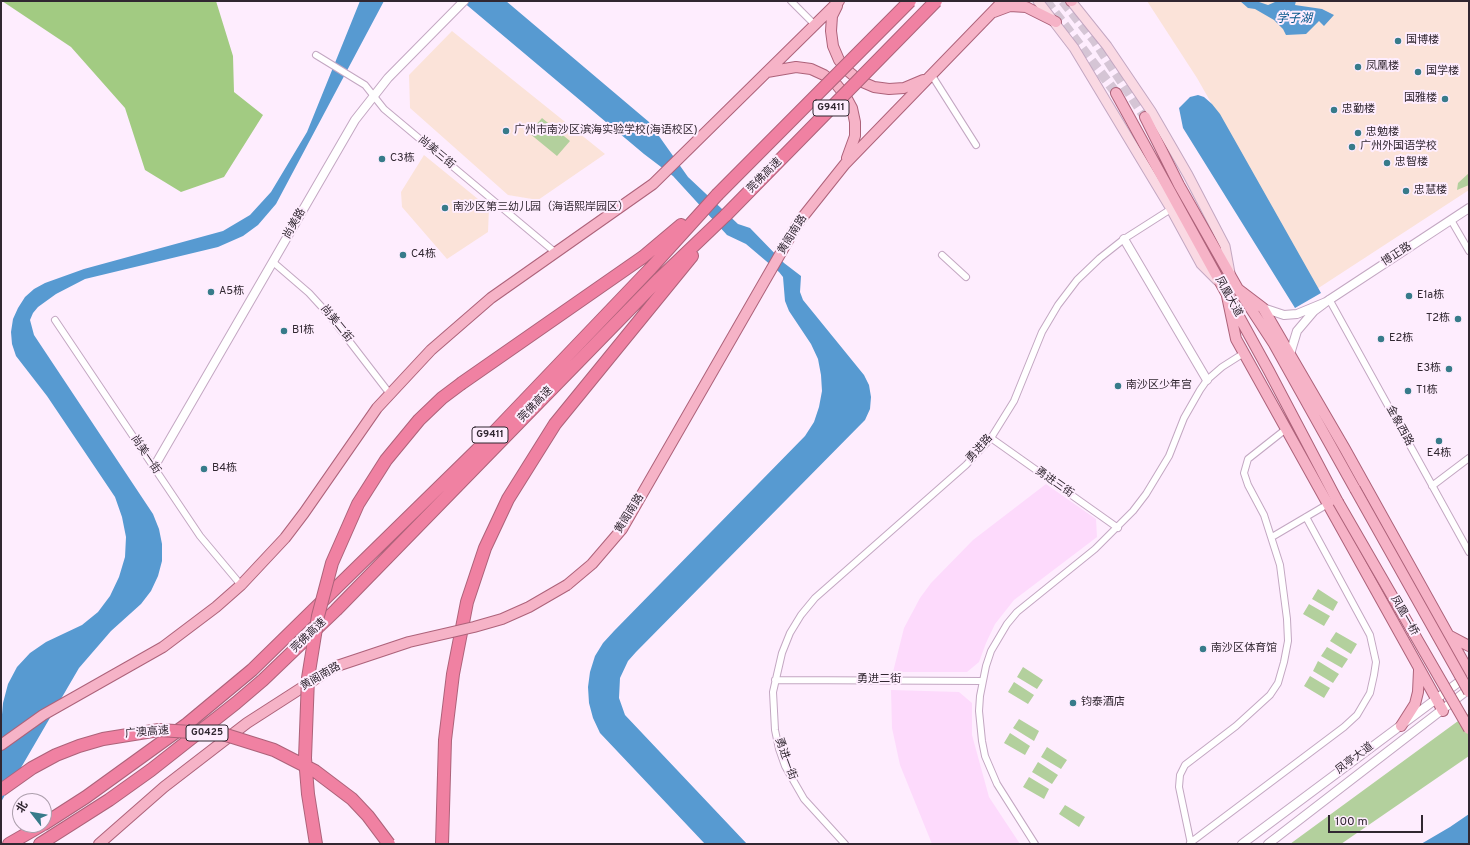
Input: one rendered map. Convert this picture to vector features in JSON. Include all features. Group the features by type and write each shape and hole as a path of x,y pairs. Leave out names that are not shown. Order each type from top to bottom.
{"highway":[{"name":"莞佛高速","path":"52,819 86,797 187,724 252,670 477,450 651,268 717,194 910,1"},
{"name":"莞佛高速","path":"40,844 109,800 206,728 263,680 336,610 663,284 726,215 936,1"},
{"path":"316,844 308,794 305,758 308,678 315,630 332,564 358,504 386,460 420,420 442,398 643,257 717,194"},
{"path":"442,844 445,740 453,674 466,602 485,548 508,499 555,424 663,284"},
{"name":"广澳高速","path":"1,790 32,768 56,755 103,739 159,730 223,734 274,750 315,771 352,799 368,816 388,844"},
{"name":"莞佛高速","path":"9,844 29,833"}],"main road":[{"name":"黄阁南路","path":"99,844 164,786 247,724 334,667 409,642 502,619 529,607 567,585 592,564 622,529 754,302 798,223 845,164 1003,1"},
{"path":"1038,1 1056,22 1095,82 1171,209 1200,264 1219,282"},
{"path":"1071,1 1107,46 1158,123 1225,246 1231,276"},
{"path":"1,745 43,715 163,647 241,585 285,538 377,408 431,350 460,323 491,298 653,184 839,2"},
{"path":"839,2 832,16 831,31 833,46 839,60 848,72 860,81 874,87 889,89 904,88 918,83 931,74"},
{"path":"992,13 1010,6 1020,6 1033,10 1056,22"},
{"path":"767,72 796,67 811,70 824,75 836,84 845,95 853,115 855,136 845,164"},
{"name":"凤凰大道","path":"1116,93 1269,371 1338,502"},
{"name":"凤凰大道","path":"1145,117 1179,185 1238,289 1274,344 1354,489"},
{"path":"1238,289 1263,308 1345,449 1469,673"},
{"path":"1227,296 1236,339 1443,711"},
{"name":"凤凰一桥","path":"1354,489 1469,691"},
{"name":"凤凰一桥","path":"1338,502 1469,729"},
{"path":"1448,634 1469,646"},
{"path":"1400,726 1412,710 1418,692 1418,666"}],"street":[{"name":"尚美路","path":"154,467 348,131 373,96 464,1"},
{"path":"790,1 815,25"},
{"name":"尚美三街","path":"316,55 365,85 384,109 556,253"},
{"path":"931,74 976,145"},
{"name":"博正路","path":"1327,300 1469,208"},
{"name":"勇进路","path":"775,680 782,653 790,633 801,615 815,598 966,465 991,438 1014,401 1042,332 1058,305 1077,280 1100,258 1124,239 1171,209"},
{"path":"1451,220 1469,251"},
{"path":"1124,239 1207,380"},
{"path":"942,255 966,277"},
{"name":"尚美二街","path":"272,262 309,293 330,316 390,394"},
{"path":"1263,308 1284,315 1297,314 1327,300"},
{"path":"1290,354 1297,331 1314,311 1327,300"},
{"name":"金象西路","path":"1327,300 1469,552"},
{"name":"尚美一街","path":"55,320 200,536 241,585"},
{"path":"1035,844 997,784 985,756 979,711 983,681 992,651 998,637 1017,612 1095,549 1118,528 1146,494 1158,475 1169,456 1187,411 1207,380 1222,367 1244,353"},
{"path":"1286,429 1248,459 1244,466 1245,479 1264,515 1280,565 1286,600 1288,641 1284,662 1278,683 1270,695 1236,726 1186,765 1180,775 1179,787 1190,843 1344,727 1357,714 1370,693 1376,662 1370,634 1306,517"},
{"name":"勇进三街","path":"991,438 1118,528"},
{"path":"1432,486 1469,458"},
{"path":"1272,537 1328,504"},
{"name":"凤亭大道","path":"1242,844 1469,673"},
{"name":"勇进二街","path":"775,680 983,681"},
{"name":"勇进一街","path":"775,680 773,711 775,730 785,766 804,799 845,844"},
{"name":"凤亭大道","path":"1268,844 1469,691"}],"shaded area":[{"name":"广州外国语学校","path":"1147,1 1469,1 1469,190 1317,289 1197,78"},
{"name":"广州市南沙区滨海实验学校(海语校区)","path":"452,31 605,154 538,200 508,195 410,108 409,75"},
{"name":"南沙区第三幼儿园（海语熙岸园区）","path":"424,155 489,208 488,232 447,259 402,207 401,192"},
{"path":"1046,484 1096,519 1097,537 1014,600 995,624 979,662 967,672 893,672 904,628 920,598 931,583 973,540"},
{"path":"891,690 959,692 972,703 972,735 989,797 1020,844 932,844 900,765 892,728"}],"green space":[{"path":"2,1 216,1 233,56 234,92 263,115 224,177 181,192 145,170 125,108 71,47"},
{"path":"542,118 570,141 557,156 529,133"},
{"path":"1469,173 1469,185 1457,190 1458,183"},
{"path":"1318,589 1338,602 1333,611 1312,599"},
{"path":"1309,604 1330,616 1324,626 1303,614"},
{"path":"1336,632 1357,644 1351,654 1330,641"},
{"path":"1327,647 1348,659 1342,668 1321,656"},
{"path":"1318,661 1339,674 1333,683 1313,671"},
{"path":"1023,667 1043,680 1037,689 1017,677"},
{"path":"1310,676 1330,688 1324,698 1304,686"},
{"path":"1014,682 1034,695 1028,704 1008,692"},
{"path":"1469,713 1469,756 1341,844 1290,844"},
{"path":"1019,719 1039,731 1034,741 1013,728"},
{"path":"1010,733 1030,746 1025,755 1004,743"},
{"path":"1047,747 1067,760 1061,769 1041,757"},
{"path":"1038,762 1058,775 1052,784 1032,772"},
{"path":"1029,777 1049,789 1044,799 1023,787"},
{"path":"1065,805 1085,817 1079,827 1059,814"}],"water":[{"path":"360,1 384,1 276,204 258,225 243,236 218,247 85,279 56,294 38,307 33,313 30,320 34,335 153,514 159,529 162,544 162,561 158,576 151,591 141,604 111,631 79,668 1,802 1,726 3,703 8,684 17,667 30,653 46,642 82,625 98,612 110,596 119,577 125,557 126,537 122,517 115,497 47,396 16,356 12,344 11,332 13,319 25,297 34,289 45,283 84,269 223,231 250,215 271,192 307,132"},
{"path":"462,1 506,1 649,122 688,177 738,224 750,228 784,263 801,276 800,292 803,300 864,375 869,385 871,397 870,409 865,420 636,652 628,661 620,678 619,698 625,715 747,844 705,844 600,733 593,718 589,703 588,687 590,672 595,656 603,643 805,436 814,422 822,391 818,359 811,344 789,311 785,301 783,277 779,272 746,244 727,235 673,176 644,154"},
{"name":"学子湖","path":"1240,1 1256,1 1268,5 1275,2 1274,1 1296,1 1295,5 1322,9 1334,15 1324,26 1319,21 1306,34 1286,35 1283,29 1274,20 1255,9 1248,8"},
{"path":"1198,95 1204,97 1220,114 1321,293 1295,308 1183,128 1179,108 1190,97"},
{"path":"1469,814 1469,844 1421,844 1450,827"}],"tunnel":[{"path":"1046,1 1116,93"},
{"path":"1063,1 1095,41 1145,117"}],"place":[{"name":"国博楼","path":"1398,41"},
{"name":"凤凰楼","path":"1358,67"},
{"name":"国学楼","path":"1418,72"},
{"name":"国雅楼","path":"1445,99"},
{"name":"忠勤楼","path":"1334,110"},
{"name":"广州市南沙区滨海实验学校(海语校区)","path":"506,131"},
{"name":"忠勉楼","path":"1358,133"},
{"name":"广州外国语学校","path":"1352,147"},
{"name":"C3栋","path":"382,159"},
{"name":"忠智楼","path":"1387,163"},
{"name":"忠慧楼","path":"1406,191"},
{"name":"南沙区第三幼儿园（海语熙岸园区）","path":"445,208"},
{"name":"C4栋","path":"403,255"},
{"name":"A5栋","path":"211,292"},
{"name":"E1a栋","path":"1409,296"},
{"name":"T2栋","path":"1458,319"},
{"name":"B1栋","path":"284,331"},
{"name":"E2栋","path":"1381,339"},
{"name":"E3栋","path":"1449,369"},
{"name":"南沙区少年宫","path":"1118,386"},
{"name":"T1栋","path":"1408,391"},
{"name":"E4栋","path":"1439,441"},
{"name":"B4栋","path":"204,469"},
{"name":"南沙区体育馆","path":"1203,649"},
{"name":"钧泰酒店","path":"1073,703"}]}
